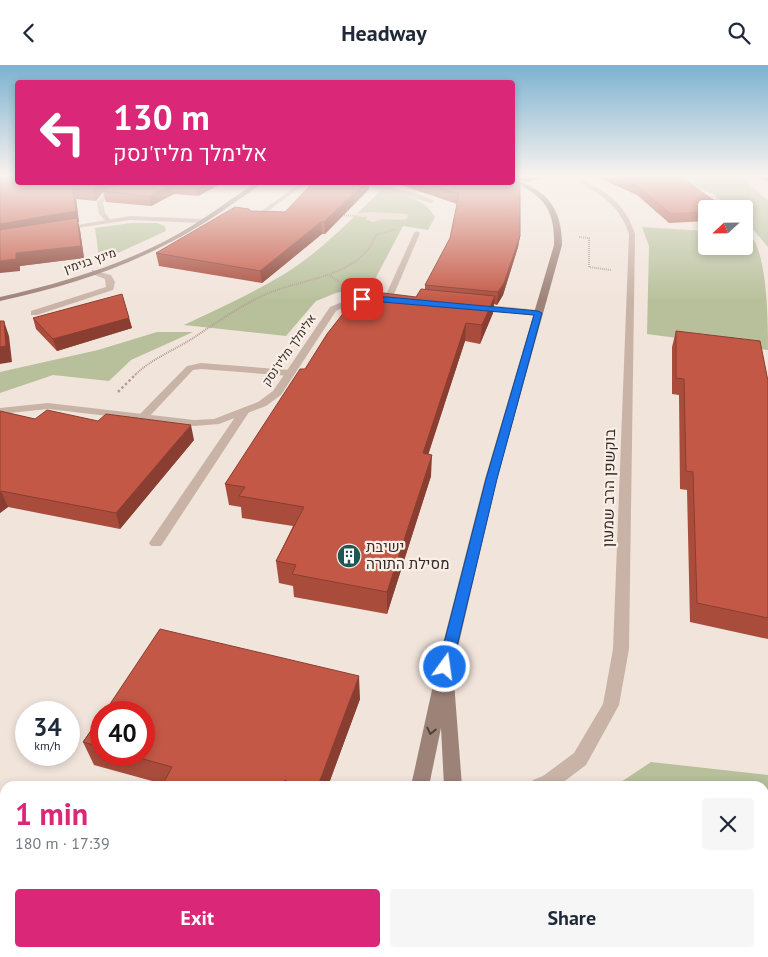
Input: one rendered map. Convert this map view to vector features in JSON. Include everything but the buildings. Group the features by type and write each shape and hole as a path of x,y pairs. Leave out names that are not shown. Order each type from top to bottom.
{"street":[{"path":"56,229 127,219"},
{"path":"171,219 202,221"},
{"name":"מינץ בנימין","path":"0,299 95,272 172,240 205,219"},
{"path":"421,781 445,667 491,479 559,235 557,219"},
{"name":"בוקשפן הרב שמעון","path":"551,781 580,759 611,705 622,649 632,234 627,219"},
{"name":"אלימלך מליז'נסק","path":"0,411 48,406 194,423 215,422 244,413 262,404 277,393 333,309 352,300 393,300 417,233"},
{"path":"34,313 110,288 111,282 108,277 95,272"},
{"path":"468,307 538,313"},
{"path":"143,417 190,368 201,366 290,373"},
{"path":"156,543 244,413"},
{"path":"445,667 453,781"}],"path":[{"path":"99,412 140,370 168,352 262,296 296,283 329,275 357,260 372,246 376,235 386,230 402,229"},
{"path":"559,235 590,238 589,267 631,273"}],"green space":[{"path":"352,219 434,219 428,230 403,226 372,285 336,293 316,301 286,336 184,325 235,301 286,273 312,255"},
{"path":"753,219 768,219 768,247 753,230"},
{"path":"131,223 157,223 165,226 166,231 120,252 99,258 95,228"},
{"path":"642,227 698,230 698,255 753,255 753,240 758,249 765,283 768,350 647,334 649,246"},
{"path":"157,332 193,332 131,360 109,381 53,375 0,393 0,372 98,350"},
{"path":"651,762 768,775 768,781 622,781"}],"shaded area":[{"path":"366,219 407,219 383,219 373,222"}],"place":[{"name":"ישיבת מסילת התורה","path":"349,556"}],"route":[{"path":"362,299 388,299 538,313 491,479 445,667"}]}
